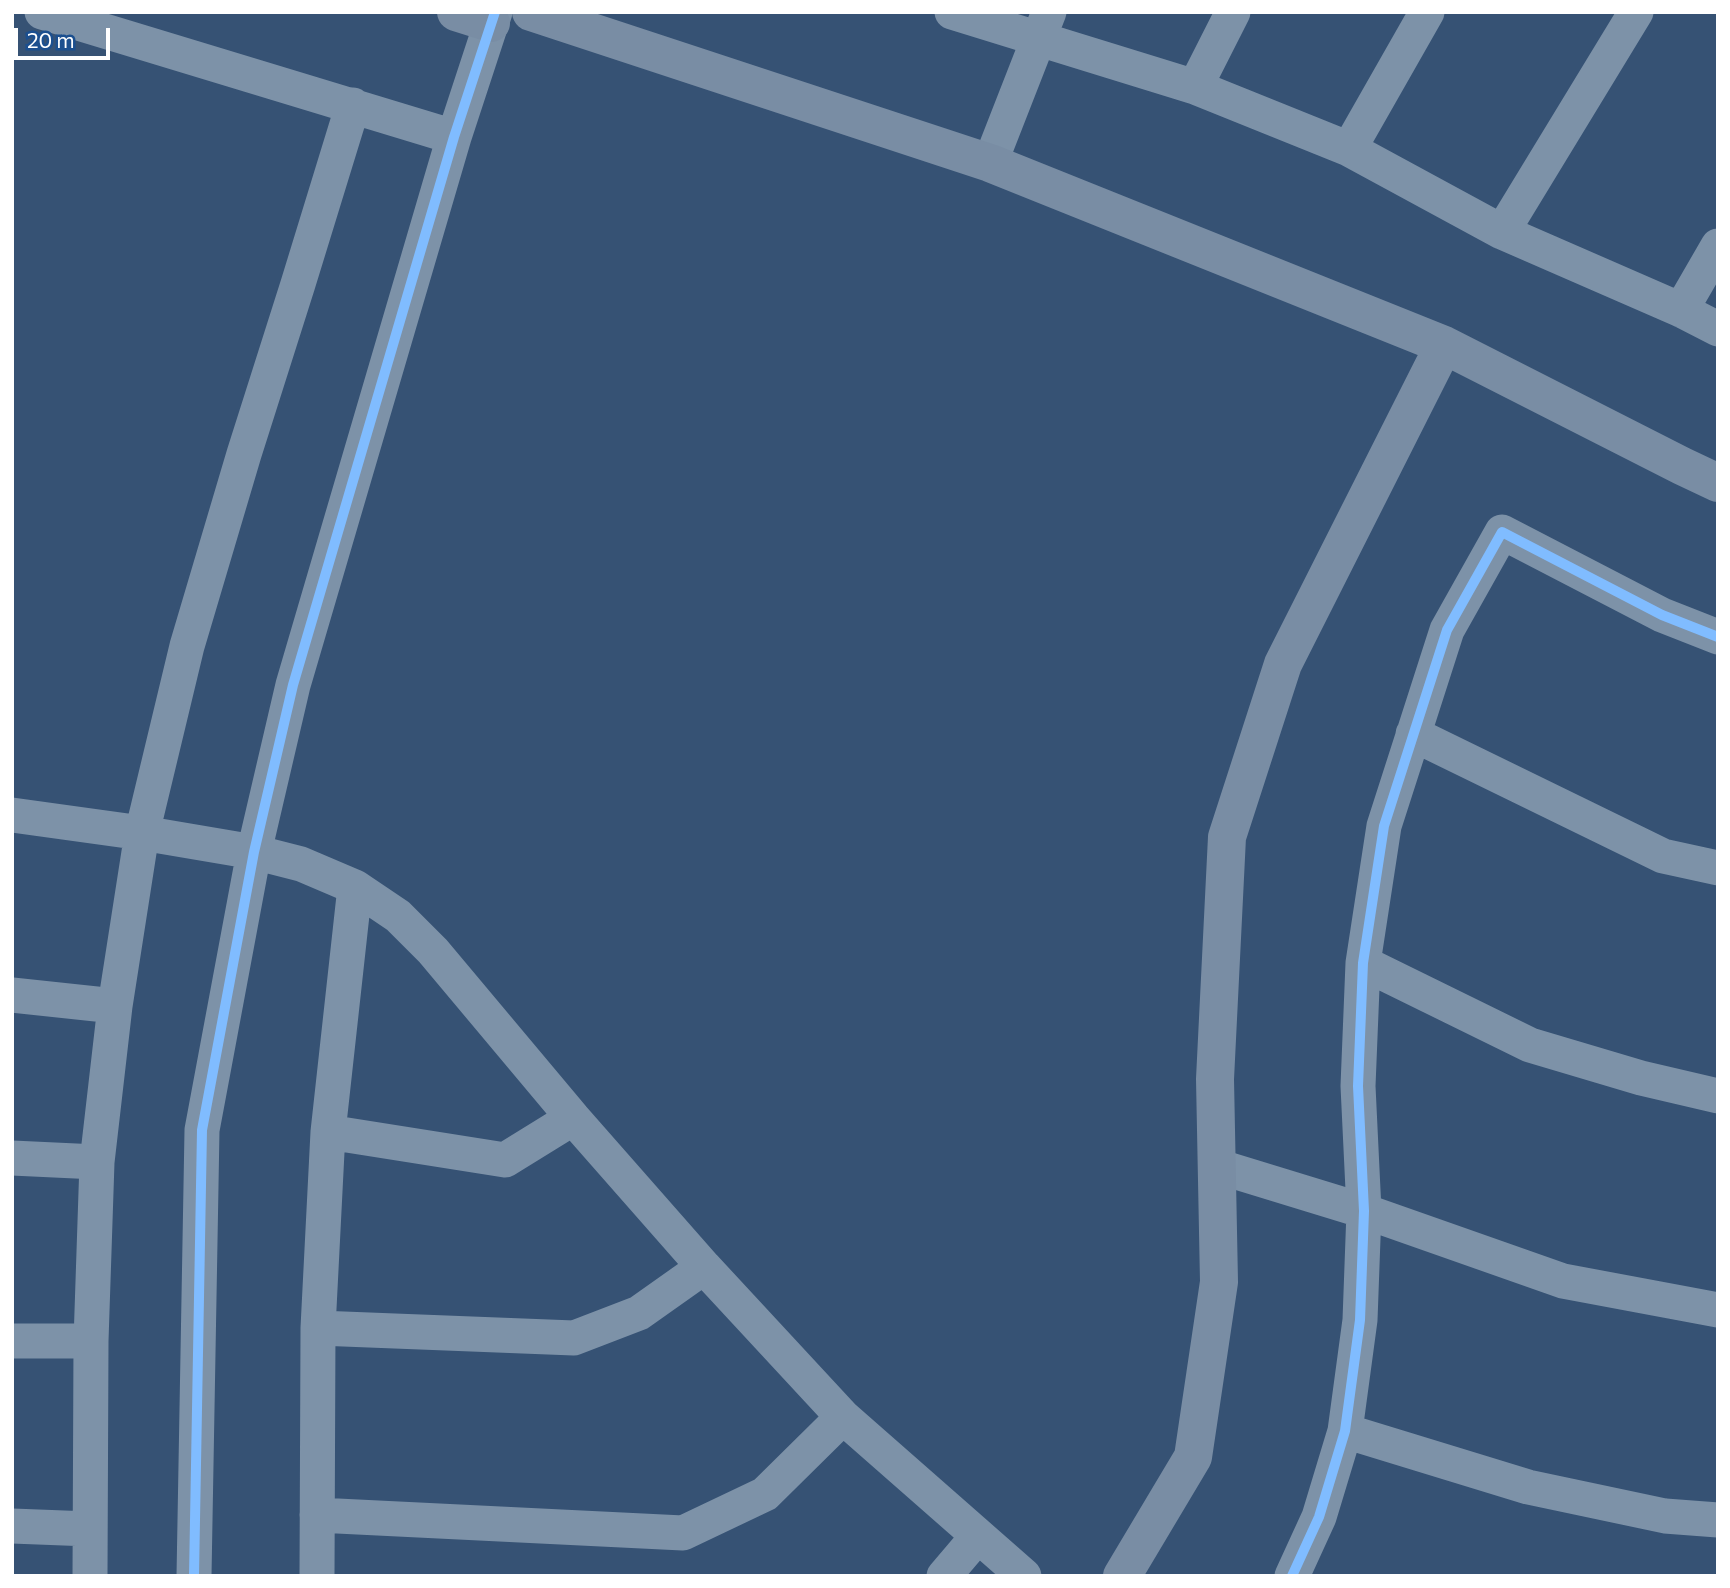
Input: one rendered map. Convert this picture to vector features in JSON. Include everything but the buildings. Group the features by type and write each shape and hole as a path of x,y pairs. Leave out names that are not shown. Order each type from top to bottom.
{"street":[{"path":"42,12 454,137"},
{"path":"531,12 990,163 1444,345 1718,483"},
{"path":"952,12 1043,26 1349,149 1502,232 1681,310 1718,329"},
{"path":"1195,88 1233,12"},
{"path":"1349,149 1427,12"},
{"path":"1502,232 1636,12"},
{"path":"194,1576 202,1130 254,852 293,685 454,137 481,16"},
{"path":"990,163 1043,26"},
{"path":"90,1576 91,1342 97,1162 115,1006 142,833 187,646 353,105"},
{"path":"1681,310 1718,246"},
{"path":"1122,1576 1194,1457 1219,1282 1215,1079 1227,837 1283,664 1444,345"},
{"path":"1292,1576 1319,1517 1345,1431 1360,1320 1364,1211 1358,1086 1363,963 1384,826 1447,630 1502,532 1662,615 1718,636"},
{"path":"1413,734 1663,856 1718,868"},
{"path":"12,815 142,833 254,852 301,864 355,887 398,916 433,951 573,1118 704,1267 843,1417 1024,1576"},
{"path":"317,1576 318,1328 328,1132 355,887"},
{"path":"1363,963 1530,1045 1641,1078 1718,1096"},
{"path":"12,995 115,1006"},
{"path":"328,1132 505,1160 573,1118"},
{"path":"12,1158 97,1162"},
{"path":"1217,1166 1364,1211 1563,1281 1718,1310"},
{"path":"318,1328 574,1338 639,1313 704,1267"},
{"path":"12,1341 91,1342"},
{"path":"317,1515 683,1533 765,1494 843,1417"},
{"path":"1345,1431 1528,1487 1665,1516 1718,1520"},
{"path":"12,1526 90,1529"},
{"path":"944,1576 978,1536"}],"cycle path":[{"path":"194,1576 202,1130 254,852 293,685 454,137 495,12"},
{"path":"1292,1576 1319,1517 1345,1431 1360,1320 1364,1211 1358,1086 1363,963 1384,826 1447,630 1502,532 1662,615 1718,637"}]}
